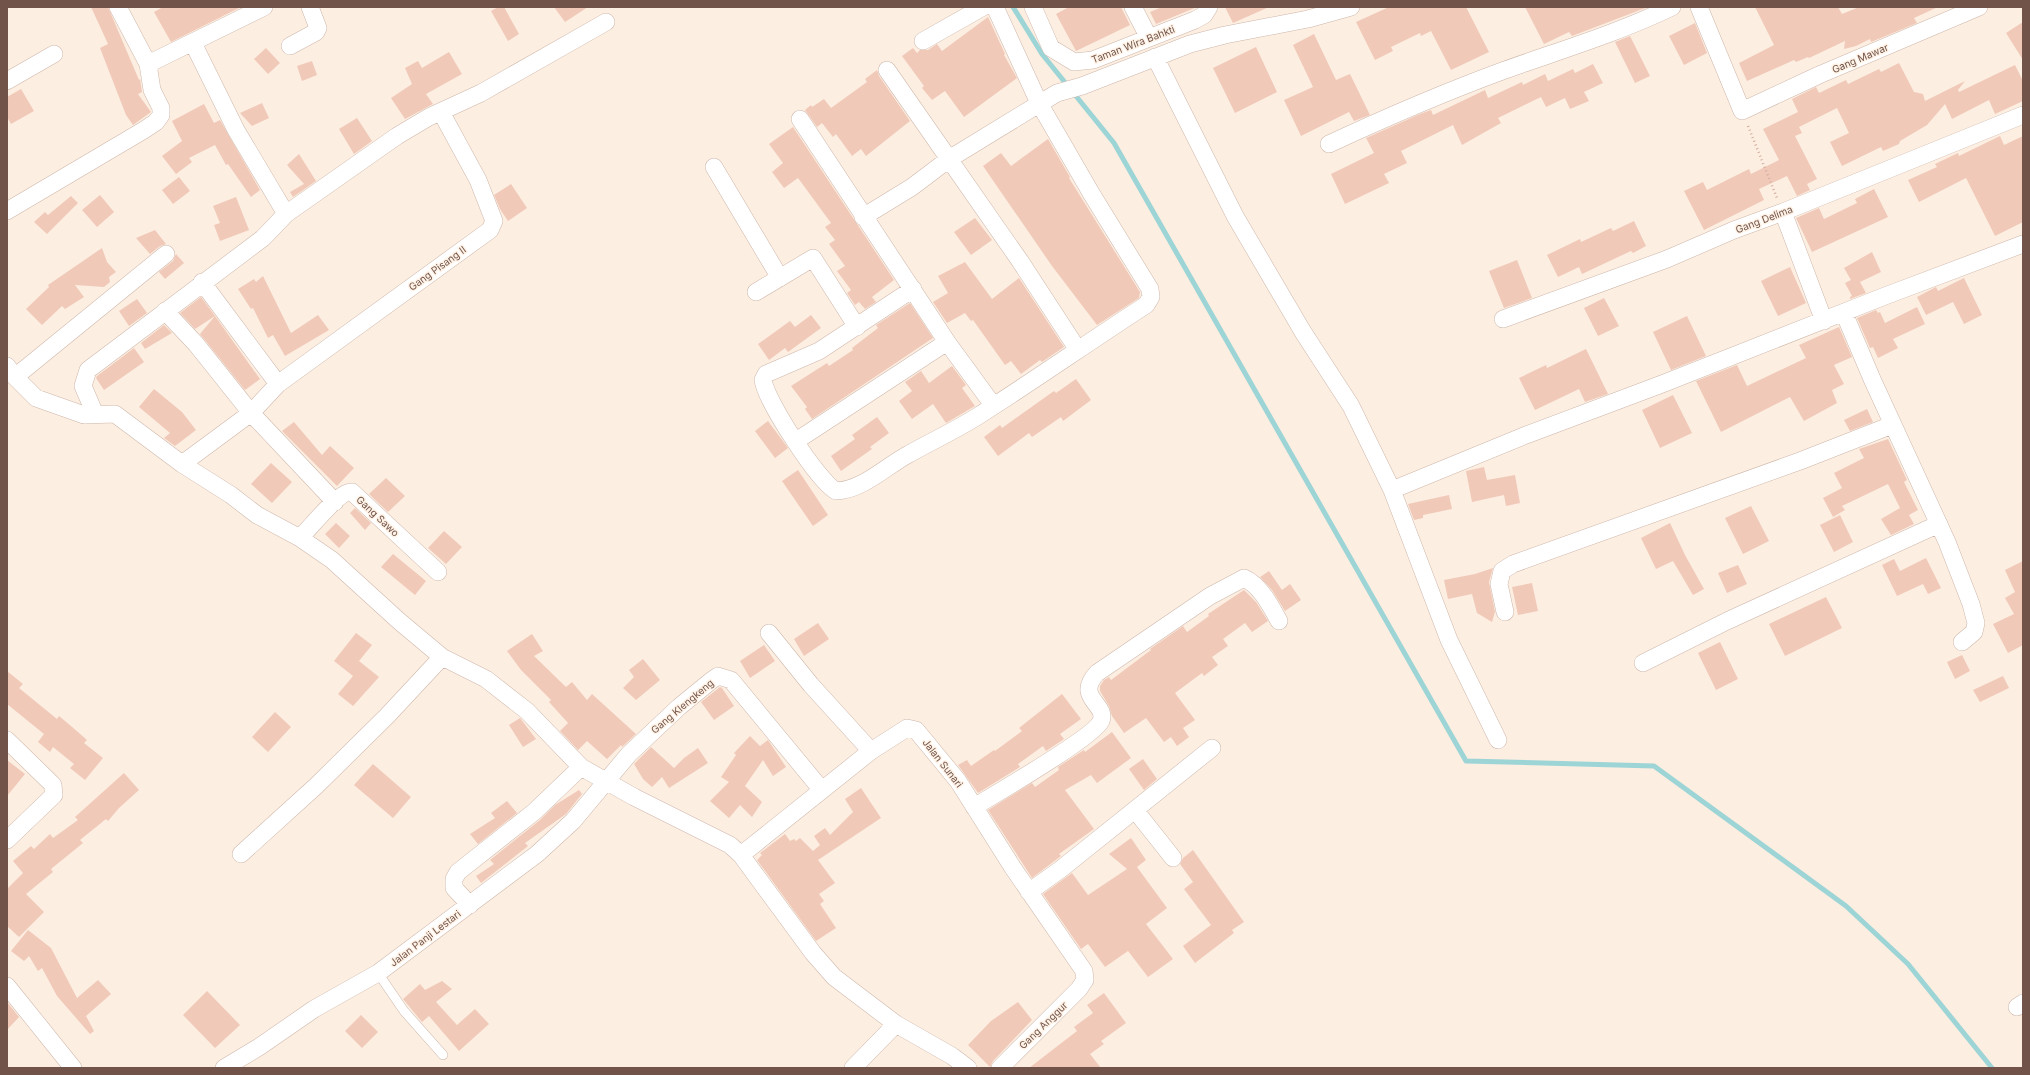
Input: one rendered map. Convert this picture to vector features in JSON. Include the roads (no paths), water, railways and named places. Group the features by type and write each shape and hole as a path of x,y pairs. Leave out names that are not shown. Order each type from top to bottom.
{"street":[{"path":"7,211 156,122 161,115 161,108 152,90 148,64 118,7"},
{"path":"148,64 264,7"},
{"path":"290,46 316,32 318,28 310,7"},
{"path":"923,41 983,7"},
{"path":"913,289 819,351 766,374 763,380 769,398 796,441 831,488 836,491 842,491 868,480 907,454 966,423 1048,372 1078,350 1146,305 1151,293 1039,102 995,7"},
{"name":"Taman Wira Bahkti","path":"1034,7 1051,48 1074,62 1093,60 1195,20 1204,15 1209,7"},
{"path":"1133,7 1149,38"},
{"path":"863,217 912,187 949,159 1039,102 1057,93 1082,86 1155,57 1204,40 1308,19 1350,7"},
{"path":"1329,144 1399,111 1455,88 1624,29 1672,7"},
{"name":"Gang Mawar","path":"1699,7 1742,111 1819,75 1979,7"},
{"path":"89,414 83,386 88,370 202,282 262,238 286,214 396,136 481,93 606,22"},
{"path":"193,43 236,130 286,214"},
{"path":"7,81 54,54"},
{"path":"1155,57 1235,216 1303,332 1351,406 1392,490 1449,640 1498,740"},
{"path":"887,70 1020,260 1078,350"},
{"name":"Gang Pisang II","path":"278,384 484,234 493,225 494,216 487,199 441,112"},
{"name":"Gang Delima","path":"1503,319 1611,280 2023,115"},
{"path":"800,119 833,168 863,217 913,289 947,342 993,405"},
{"path":"714,167 780,278"},
{"path":"1782,212 1824,321"},
{"path":"1392,490 1526,434 1662,384 2023,244"},
{"path":"166,254 10,372 36,398 89,414 114,414 182,464 257,515 300,538 332,560 398,621 442,657 486,679 527,711 581,767 634,797 730,845 741,855 814,953 834,977 896,1024 952,1056 968,1068"},
{"path":"756,292 813,258 856,327"},
{"path":"182,464 250,413 278,384 202,282"},
{"path":"165,311 196,344 250,413 335,502"},
{"path":"1844,313 1892,425 1939,524 1960,573 1976,623 1974,632 1962,642"},
{"path":"796,441 947,342"},
{"path":"1505,612 1499,584 1502,571 1513,564 1800,461 1892,425"},
{"name":"Gang Sawo","path":"300,538 335,502 347,492 352,492 438,572"},
{"path":"1643,663 1728,621 1939,524"},
{"path":"974,807 1077,742 1098,727 1102,720 1102,714 1089,692 1088,686 1090,680 1097,673 1210,596 1244,578 1251,581 1264,596 1279,621"},
{"path":"769,633 811,685 871,751"},
{"path":"241,854 316,786 387,716 442,657"},
{"name":"Gang Klengkeng","path":"606,781 629,754 653,730 706,684 718,676 731,680 821,789"},
{"name":"Jalan Sunari","path":"741,855 821,789 871,751 907,728 916,730 958,780 1029,892 1083,967 1085,980"},
{"path":"7,740 50,782 54,790 54,795 7,840"},
{"path":"1029,892 1061,869 1212,748"},
{"path":"470,905 454,888 454,879 458,872 534,812 581,767"},
{"name":"Jalan Panji Lestari","path":"224,1068 259,1047 314,1009 378,973 470,905 558,836 586,806 606,781"},
{"path":"1135,810 1173,858"},
{"name":"Gang Anggur","path":"1000,1068 1069,1000 1085,980"},
{"path":"7,986 73,1068"},
{"path":"853,1068 896,1024"}],"lane":[{"path":"378,973 404,1012 443,1055"}],"waterway":[{"path":"1013,7 1042,54 1114,143 1466,761 1654,766 1846,906 1908,964 1992,1068"}]}
